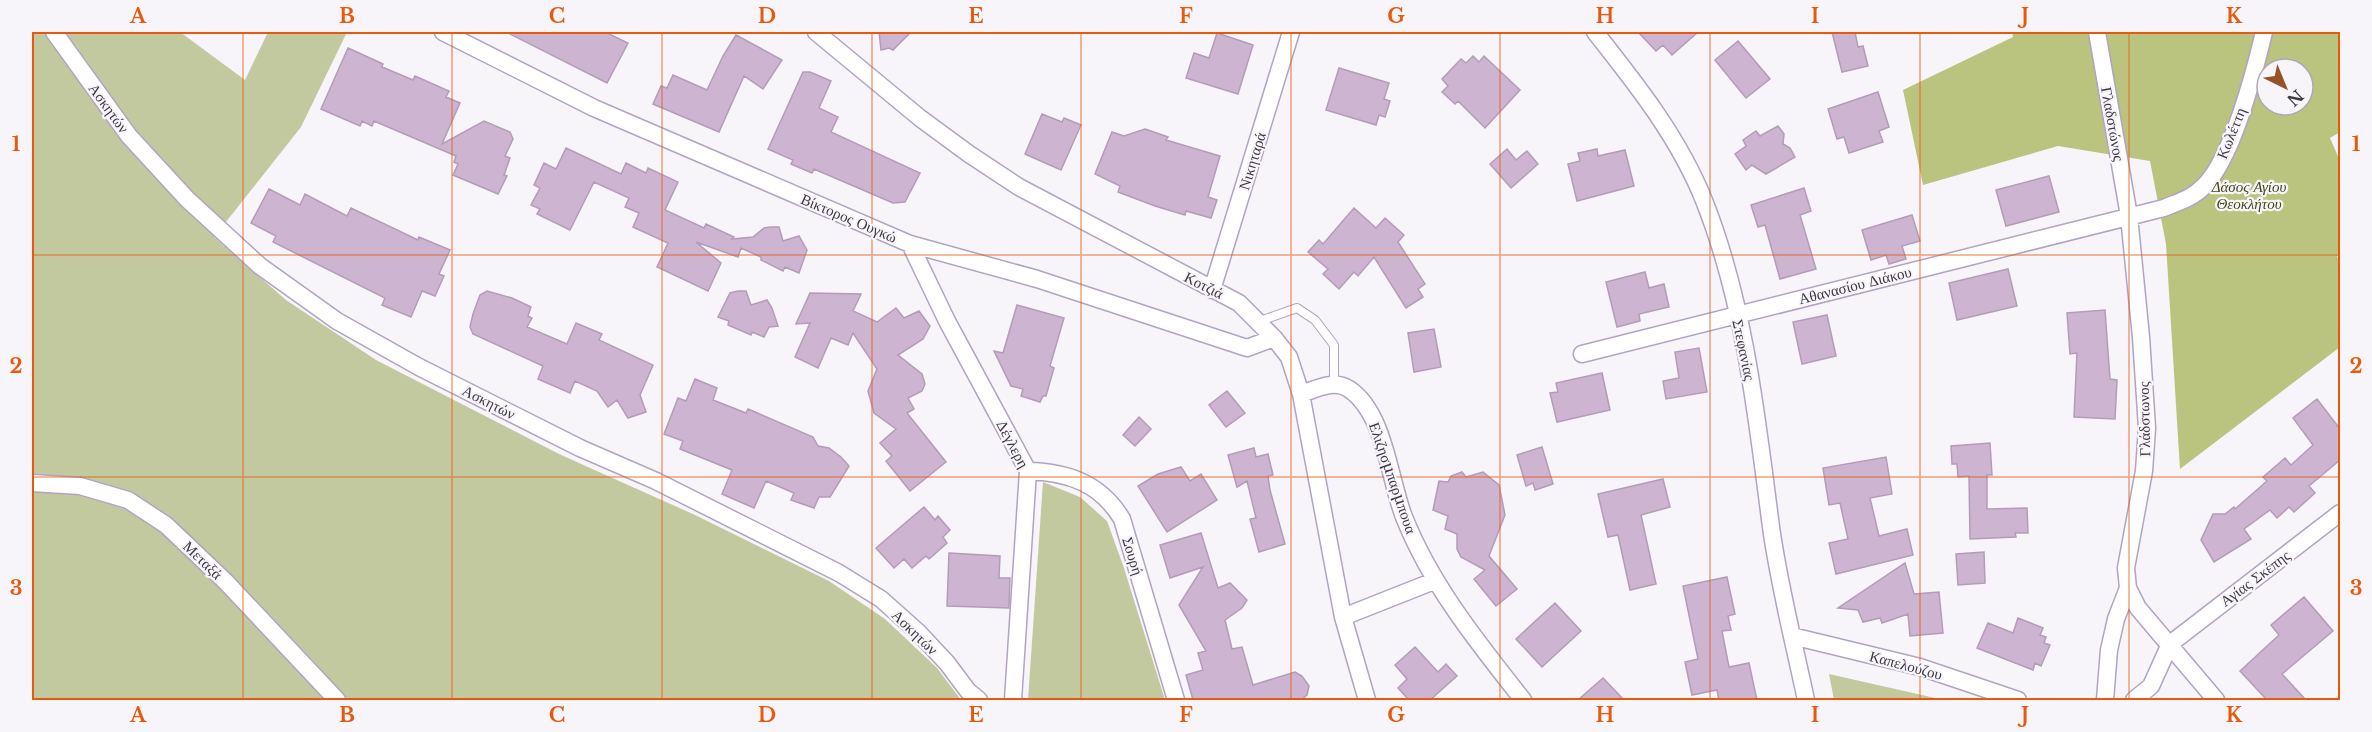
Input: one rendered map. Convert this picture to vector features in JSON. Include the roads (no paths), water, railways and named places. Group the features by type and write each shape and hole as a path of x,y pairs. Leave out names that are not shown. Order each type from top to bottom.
{"street":[{"name":"Ασκητών","path":"54,32 129,136 187,199 260,266 337,321 419,367 580,448 656,481 839,573 881,599 918,632 947,663 968,692 979,700"},
{"name":"Βίκτορος Ουγκώ","path":"443,32 594,108 910,244 1037,279 1247,348 1274,338"},
{"name":"Κοτζιά","path":"816,32 920,118 1019,188 1239,303 1274,338 1288,357 1301,394 1343,617 1367,700"},
{"name":"Νικηταρά","path":"1212,290 1291,32"},
{"name":"Στεφανίας","path":"1595,32 1673,136 1705,202 1724,259 1757,411 1772,529 1806,700"},
{"name":"Γλαδστώνος","path":"2097,32 2129,216"},
{"name":"Κωλέττη","path":"2129,216 2163,208 2190,198 2205,186 2216,172 2236,128 2264,32"},
{"name":"Αθανασίου Διάκου","path":"1582,354 2129,216"},
{"name":"Γλάδστωνος","path":"2128,588 2126,568 2144,471 2147,428 2129,216"},
{"name":"Δέγλερη","path":"910,244 946,321 1028,471 1013,700"},
{"path":"1301,394 1334,384"},
{"name":"Ελιζησμπαρμπουα","path":"1334,384 1348,388 1362,401 1376,424 1402,514 1434,581 1523,700"},
{"name":"Σουρή","path":"1028,471 1055,472 1084,483 1111,501 1122,519 1176,700"},
{"name":"Μεταξά","path":"32,483 80,486 128,500 166,525 226,582 337,700"},
{"name":"Αγίας Σκέπης","path":"2170,644 2340,513"},
{"path":"1343,617 1434,581"},
{"path":"2128,588 2138,608 2216,700"},
{"path":"2105,700 2109,650 2116,619 2128,588"},
{"name":"Καπελούζου","path":"1792,636 1920,668 2018,700"},
{"path":"2134,700 2151,686 2170,644"}],"lane":[{"path":"1257,322 1297,308 1315,321 1334,345 1334,384"}],"park label":[{"name":"Δάσος Αγίου Θεοκλήτου","path":"2249,194"}]}
